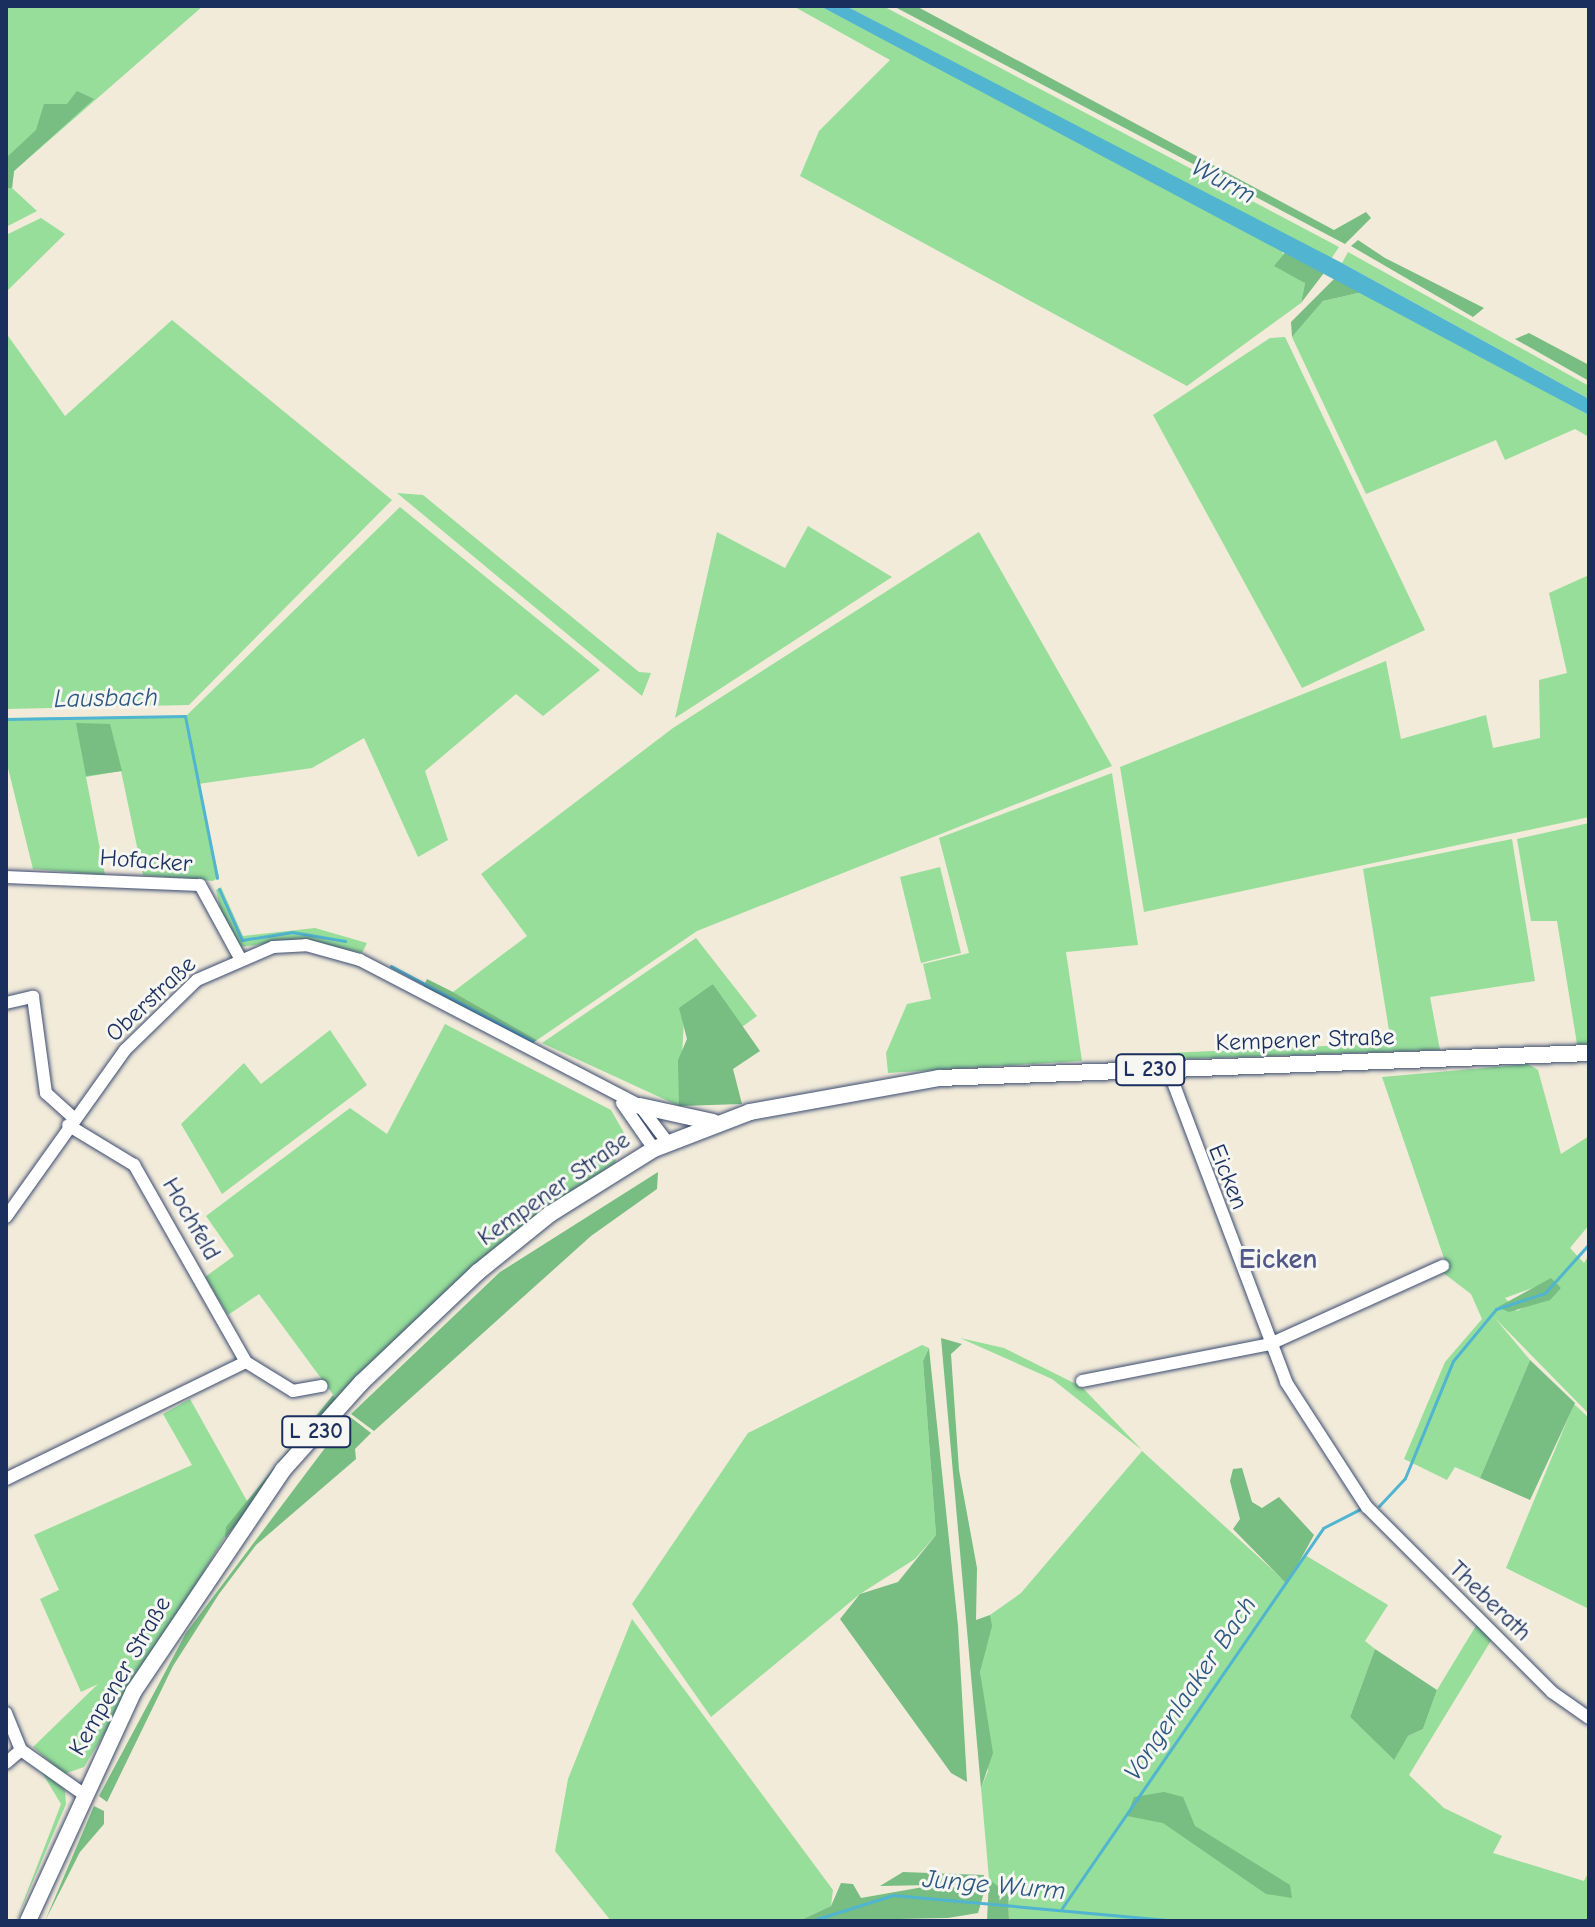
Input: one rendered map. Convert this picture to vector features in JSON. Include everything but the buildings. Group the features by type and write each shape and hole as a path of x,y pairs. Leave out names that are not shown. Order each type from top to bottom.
{"main road":[{"name":"Kempener Straße","path":"28,1921 82,1793 183,1611 310,1438 478,1272 550,1214 661,1146 715,1123 816,1096 939,1078 1589,1053"},
{"path":"640,1106 715,1123"}],"street":[{"name":"Hofacker","path":"6,877 200,885 240,958"},
{"name":"Oberstraße","path":"6,1217 71,1121 125,1050 197,980 240,958 306,945 360,960 607,1092"},
{"name":"Hochfeld","path":"6,1003 33,997 46,1093 71,1121 134,1165 246,1362 293,1391 322,1386"},
{"name":"Eicken","path":"1168,1069 1286,1382 1367,1507"},
{"path":"607,1092 640,1106 661,1146"},
{"path":"607,1092 633,1111 661,1146"},
{"path":"1082,1381 1270,1344 1443,1266"},
{"path":"6,1479 246,1362"},
{"name":"Theberath","path":"1367,1507 1542,1683 1589,1718"},
{"path":"6,1713 21,1750 82,1793"},
{"path":"6,1763 21,1750"}],"green space":[{"path":"6,6 203,6 14,171 12,188 37,211 6,227"},
{"path":"793,6 820,6 1288,249 1282,252 1305,283 1301,303 1187,386 800,176 819,131 890,60"},
{"path":"846,6 883,6 1339,247 1331,259 1312,251"},
{"path":"893,6 916,6 1334,230 1366,212 1371,218 1345,244"},
{"path":"77,91 94,99 14,171 12,188 6,188 6,158 36,130 44,104 67,104"},
{"path":"41,218 65,234 6,292 6,235"},
{"path":"1358,240 1385,258 1484,308 1473,317 1351,246"},
{"path":"1288,249 1327,269 1301,303 1305,283 1274,266"},
{"path":"1348,252 1589,386 1589,399 1342,263"},
{"path":"1338,275 1367,291 1323,301 1292,337 1291,322"},
{"path":"1367,291 1589,415 1589,437 1575,429 1505,460 1496,440 1366,494 1292,337 1323,301"},
{"path":"172,320 392,500 189,705 6,709 6,333 65,416"},
{"path":"1529,333 1589,365 1589,381 1515,339"},
{"path":"1285,337 1425,630 1302,688 1153,415 1270,338"},
{"path":"397,493 423,495 639,672 651,673 642,696"},
{"path":"400,507 600,670 543,716 516,694 425,771 448,840 418,857 364,738 312,768 198,784 219,877 213,881 143,875 121,771 86,777 105,875 33,869 6,760 6,718 186,716"},
{"path":"808,526 892,577 675,718 717,532 785,568"},
{"path":"979,532 1112,766 697,931 537,1040 453,992 527,936 481,874 673,728"},
{"path":"1589,575 1589,817 1144,912 1120,767 1386,661 1401,739 1486,715 1493,748 1540,738 1539,680 1567,673 1549,593"},
{"path":"76,723 110,724 122,771 86,776"},
{"path":"1112,773 1138,945 1066,952 1082,1061 888,1073 886,1053 907,1004 931,999 923,964 969,953 939,838"},
{"path":"1589,823 1589,1044 1577,1044 1557,921 1531,921 1517,839"},
{"path":"1512,839 1535,981 1430,997 1440,1050 1183,1059 1169,1053 1391,1043 1363,869"},
{"path":"940,867 961,953 921,963 900,877"},
{"path":"221,887 243,936 315,928 367,943 362,953 301,939 240,947 221,912 216,890"},
{"path":"696,938 757,1016 742,1027 713,984 684,1020 679,1106 542,1043"},
{"path":"427,979 537,1040 531,1045 423,987"},
{"path":"713,984 760,1051 733,1069 742,1104 679,1106 678,1060 687,1039 679,1008"},
{"path":"445,1024 611,1110 627,1138 614,1151 616,1162 493,1249 337,1400 259,1294 228,1315 205,1277 234,1256 206,1216 350,1108 387,1134"},
{"path":"330,1030 367,1085 222,1194 181,1124 244,1063 261,1084"},
{"path":"1528,1064 1538,1070 1561,1154 1589,1136 1589,1225 1570,1248 1584,1263 1589,1255 1589,1414 1494,1317 1530,1360 1480,1478 1455,1467 1447,1480 1404,1459 1445,1362 1482,1319 1471,1294 1442,1272 1447,1267 1382,1077","holes":["1543,1284 1561,1288 1517,1311 1505,1298"]},
{"path":"658,1172 657,1189 591,1236 374,1431 351,1414 500,1272"},
{"path":"1551,1278 1561,1288 1550,1300 1509,1312 1498,1307"},
{"path":"941,1338 962,1344 951,1354 959,1470 977,1568 976,1620 990,1615 992,1626 980,1672 993,1753 981,1788"},
{"path":"960,1338 1004,1348 1082,1387 1142,1450 1052,1379"},
{"path":"922,1345 929,1348 923,1361 936,1535 915,1559 860,1594 711,1717 632,1604 748,1433"},
{"path":"929,1348 958,1626 967,1782 951,1773 840,1619 860,1594 898,1582 936,1535 923,1361"},
{"path":"1530,1360 1575,1403 1530,1500 1480,1478"},
{"path":"333,1395 337,1400 225,1538 226,1527"},
{"path":"190,1399 247,1501 84,1767 64,1774 33,1747 98,1684 81,1692 40,1599 59,1590 34,1535 192,1465 163,1414"},
{"path":"1574,1404 1589,1418 1589,1609 1506,1568"},
{"path":"349,1416 371,1433 355,1449 356,1459 256,1545 219,1594 173,1666 107,1802 99,1796 186,1633"},
{"path":"1142,1451 1287,1583 1305,1555 1388,1605 1365,1641 1375,1649 1350,1717 1393,1759 1408,1736 1423,1729 1437,1690 1477,1624 1492,1639 1409,1775 1444,1808 1502,1836 1493,1853 1584,1881 1589,1871 1589,1921 1009,1921 1008,1894 989,1879 981,1788 988,1771 980,1672 990,1615 1021,1593"},
{"path":"1242,1468 1252,1502 1262,1508 1279,1497 1314,1535 1287,1584 1233,1529 1240,1519 1230,1481 1233,1469"},
{"path":"632,1619 833,1890 831,1906 799,1921 611,1921 555,1851 568,1779"},
{"path":"1375,1649 1437,1690 1423,1729 1408,1736 1394,1760 1350,1717"},
{"path":"41,1771 65,1790 66,1804 16,1921 61,1804"},
{"path":"1164,1792 1183,1797 1195,1826 1290,1885 1292,1898 1266,1894 1163,1823 1127,1816 1134,1797"},
{"path":"94,1806 104,1811 104,1824 80,1852 45,1921"},
{"path":"903,1872 984,1875 984,1884 880,1886"},
{"path":"989,1879 1008,1894 1009,1921 987,1921"},
{"path":"841,1883 853,1884 861,1898 929,1886 985,1889 978,1913 948,1918 799,1921 831,1906"}],"water":[{"path":"820,6 846,6 1342,263 1589,399 1589,415"}],"waterway":[{"name":"Lausbach","path":"6,719 185,716 217,878"},
{"name":"Lausbach","path":"219,889 242,940 292,932 345,941"},
{"name":"Lausbach","path":"391,966 532,1041"},
{"name":"Vongenlaaker Bach","path":"1379,1506 1405,1478 1453,1361 1496,1309 1545,1293 1589,1244"},
{"name":"Vongenlaaker Bach","path":"1062,1908 1323,1528 1364,1507"},
{"name":"Junge Wurm","path":"811,1921 893,1895 1178,1921"}],"district":[{"name":"Eicken","path":"1278,1259"}],"water label":[{"name":"Wurm","path":"1223,182"}]}
